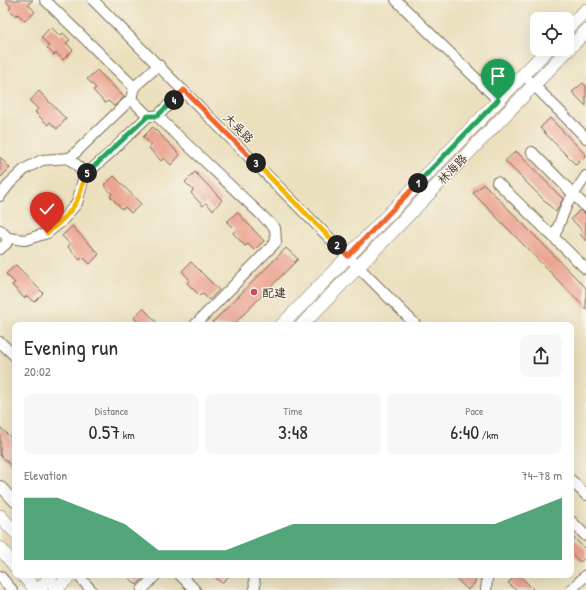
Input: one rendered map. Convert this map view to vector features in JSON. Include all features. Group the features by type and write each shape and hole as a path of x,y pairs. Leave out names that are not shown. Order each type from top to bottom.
{"main road":[{"path":"574,22 586,10"},
{"name":"林海路","path":"305,322 586,31"},
{"name":"林海路","path":"285,322 541,56"},
{"path":"0,516 12,529"},
{"path":"0,548 12,562"},
{"path":"26,578 37,590 57,583 66,578"}],"street":[{"path":"45,0 134,87"},
{"name":"大吴路","path":"94,0 413,322"},
{"path":"396,0 498,100"},
{"path":"0,196 10,183 31,166 42,160 70,158 131,99 134,87 159,65"},
{"path":"524,74 586,138"},
{"path":"0,230 8,238 25,240 47,233 61,222 77,203 84,176 184,90"},
{"path":"131,99 152,116 275,228 276,242 198,322"},
{"path":"532,152 586,207"},
{"path":"68,158 78,166 84,176"},
{"path":"554,237 559,222 574,194 586,176"},
{"path":"497,182 586,269"},
{"path":"0,249 6,244 8,238"},
{"path":"0,342 12,353"},
{"path":"574,483 586,495"},
{"path":"0,486 12,499"},
{"path":"574,524 586,536"},
{"path":"571,590 586,575"},
{"path":"0,576 12,590"},
{"path":"81,578 91,590"},
{"path":"142,590 153,578"},
{"path":"183,578 195,590"},
{"path":"254,578 255,590"},
{"path":"485,578 486,590"}],"building":[{"path":"5,0 33,0 28,4 35,12 25,21 18,14 16,16 9,9 11,7"},
{"path":"51,27 60,36 63,33 70,40 66,43 73,50 63,60 56,53 54,55 47,48 49,46 41,37"},
{"path":"97,70 124,97 114,106 108,101 105,103 93,90 96,88 87,79"},
{"path":"583,83 586,86 586,106 572,92"},
{"path":"39,91 66,119 57,129 50,122 48,125 35,112 38,109 30,101"},
{"path":"550,118 586,155 576,165 540,128"},
{"path":"153,127 180,155 171,165 164,158 161,161 149,148 152,145 143,137"},
{"path":"516,151 563,199 556,212 505,161"},
{"path":"0,157 10,168 0,178"},
{"path":"195,172 222,200 213,210 206,203 203,206 191,193 193,190 185,182"},
{"path":"114,176 141,204 131,213 125,207 122,209 110,196 112,194 104,185"},
{"path":"484,184 586,288 586,309 473,193"},
{"path":"580,210 586,214 586,241 579,233 582,230 571,219"},
{"path":"237,212 264,241 254,250 248,244 245,246 233,233 235,230 227,222"},
{"path":"72,226 99,254 90,264 83,257 80,260 68,247 70,244 62,236"},
{"name":"配建","path":"286,248 298,259 236,322 213,322"},
{"path":"191,262 219,290 209,300 202,293 200,296 187,283 190,280 182,271"},
{"path":"16,265 43,293 34,302 27,296 24,298 12,285 15,283 6,274"},
{"path":"143,308 156,322 138,322 134,318"},
{"path":"0,427 12,439 12,466 0,455"},
{"path":"574,538 586,550 586,557 580,562 574,556"},
{"path":"129,578 144,578 137,585"},
{"path":"216,578 227,578 222,583"},
{"path":"455,578 473,578 476,581 468,590"},
{"path":"513,578 522,578 534,590 516,590 508,583"}],"place":[{"name":"配建","path":"254,292"}],"route":[{"path":"47,233 61,222 77,203 84,176 148,116 157,116 184,90 348,256 498,100"}]}
